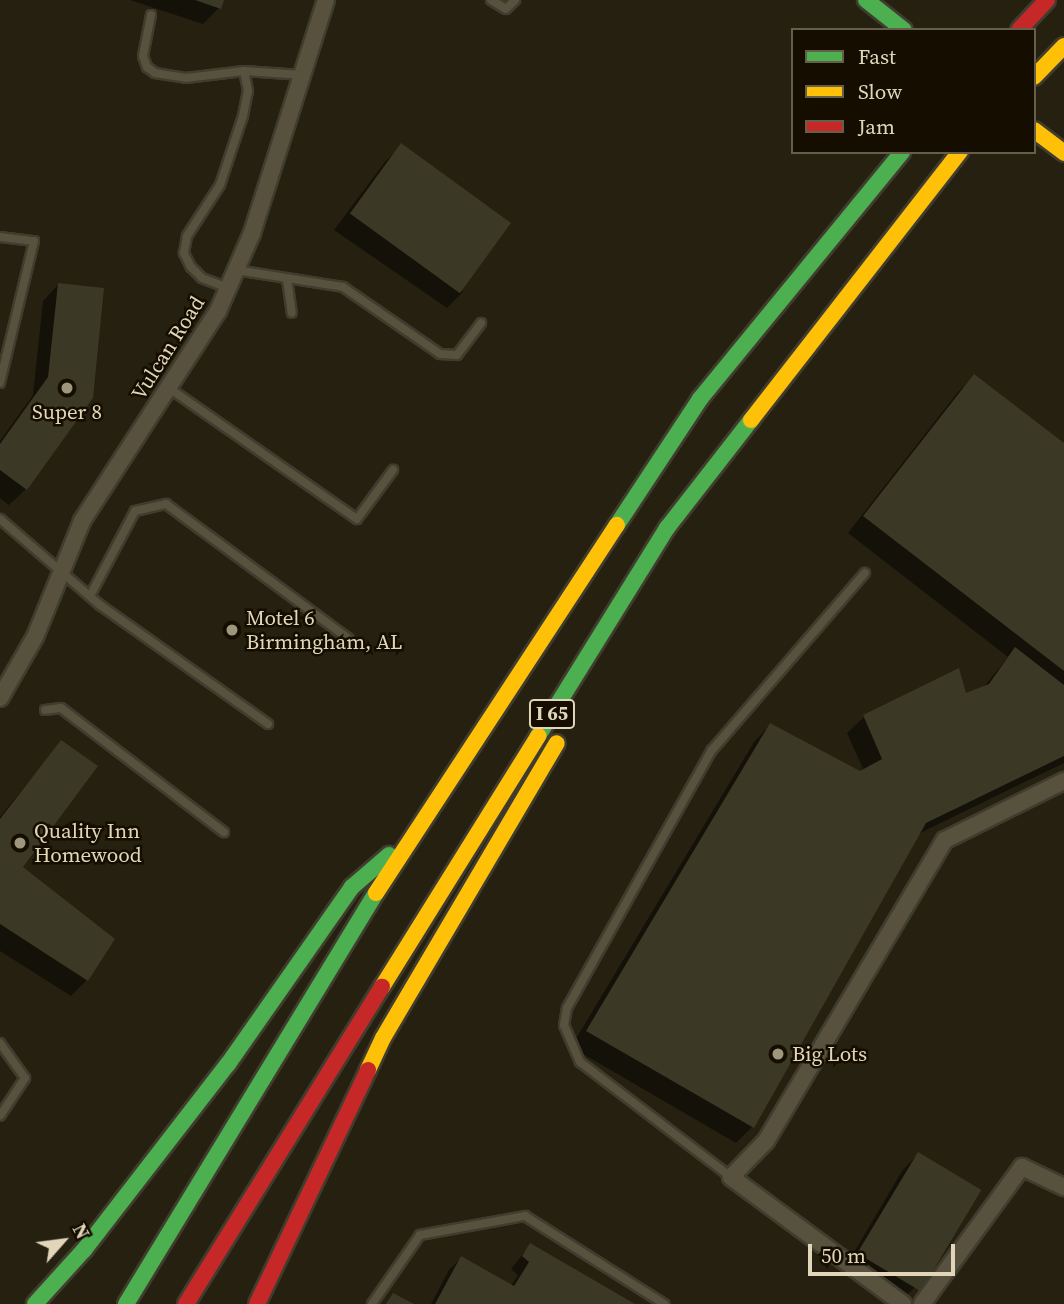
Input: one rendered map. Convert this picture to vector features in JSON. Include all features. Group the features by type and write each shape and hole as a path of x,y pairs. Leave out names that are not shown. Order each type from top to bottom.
{"main road":[{"path":"1021,28 1047,0"},
{"path":"871,4 901,28"},
{"path":"1036,75 1064,46"},
{"path":"1036,132 1064,153"},
{"name":"I 65","path":"127,1304 410,836 699,399 900,154"},
{"name":"I 65","path":"186,1304 667,528 958,154"},
{"path":"625,629 667,528"},
{"path":"257,1304 383,1038 568,725"},
{"path":"35,1304 84,1250 228,1064 352,887 410,836"}],"street":[{"name":"Vulcan Road","path":"0,698 35,638 82,521 218,312 252,233 326,0"},
{"path":"903,1304 732,1177 766,1140 945,840 1064,781"},
{"path":"922,1304 1022,1167 1064,1187"}],"lane":[{"path":"491,0 506,9 515,0"},
{"path":"151,15 143,56 147,67 155,73 186,78 244,71 302,75"},
{"path":"228,288 202,278 191,267 184,253 187,236 220,185 243,116 248,90 244,71"},
{"path":"0,237 34,241 4,376 0,383"},
{"path":"236,271 343,287 440,354 457,355 481,323"},
{"path":"287,278 292,313"},
{"path":"169,388 357,519 393,470"},
{"path":"90,596 135,511 166,504 349,639"},
{"path":"0,519 90,596 268,724"},
{"path":"732,1177 580,1062 564,1025 567,1008 712,750 864,573"},
{"path":"45,710 61,708 224,832"},
{"path":"0,1044 25,1077 0,1116"},
{"path":"372,1304 420,1235 526,1216 664,1304"}],"building":[{"path":"195,0 224,0 221,9"},
{"path":"401,143 511,223 460,293 350,213"},
{"name":"Super 8","path":"58,283 104,288 93,398 27,490 0,470 0,444 48,377"},
{"path":"974,374 1064,443 1064,671 863,516"},
{"path":"1015,647 1064,685 1064,756 926,823 754,1128 586,1031 770,723 860,771 882,759 863,715 959,668 966,693 989,684"},
{"name":"Quality Inn Homewood","path":"61,740 98,766 23,867 115,939 88,981 0,924 0,819"},
{"path":"918,1152 981,1190 921,1291 857,1253"},
{"path":"530,1243 635,1304 435,1304 461,1256 514,1286 529,1262 522,1256"},
{"path":"393,1293 414,1304 386,1304"}],"traffic: fast":[{"path":"866,0 901,28"},
{"path":"617,525 700,399 900,154"},
{"path":"538,736 667,528 751,420"},
{"path":"35,1304 84,1250 228,1064 352,887 389,855"},
{"path":"126,1304 376,893"}],"traffic: slow":[{"path":"1036,75 1064,46"},
{"path":"1036,132 1064,153"},
{"path":"751,420 958,154"},
{"path":"376,893 617,525"},
{"path":"382,987 538,736"},
{"path":"368,1070 383,1038 557,743"}],"traffic: jam":[{"path":"1021,28 1047,0"},
{"path":"186,1304 382,987"},
{"path":"257,1304 368,1070"}],"place":[{"name":"Super 8","path":"67,388"},
{"name":"Motel 6 Birmingham, AL","path":"232,630"},
{"name":"Quality Inn Homewood","path":"20,843"},
{"name":"Big Lots","path":"778,1054"}]}
